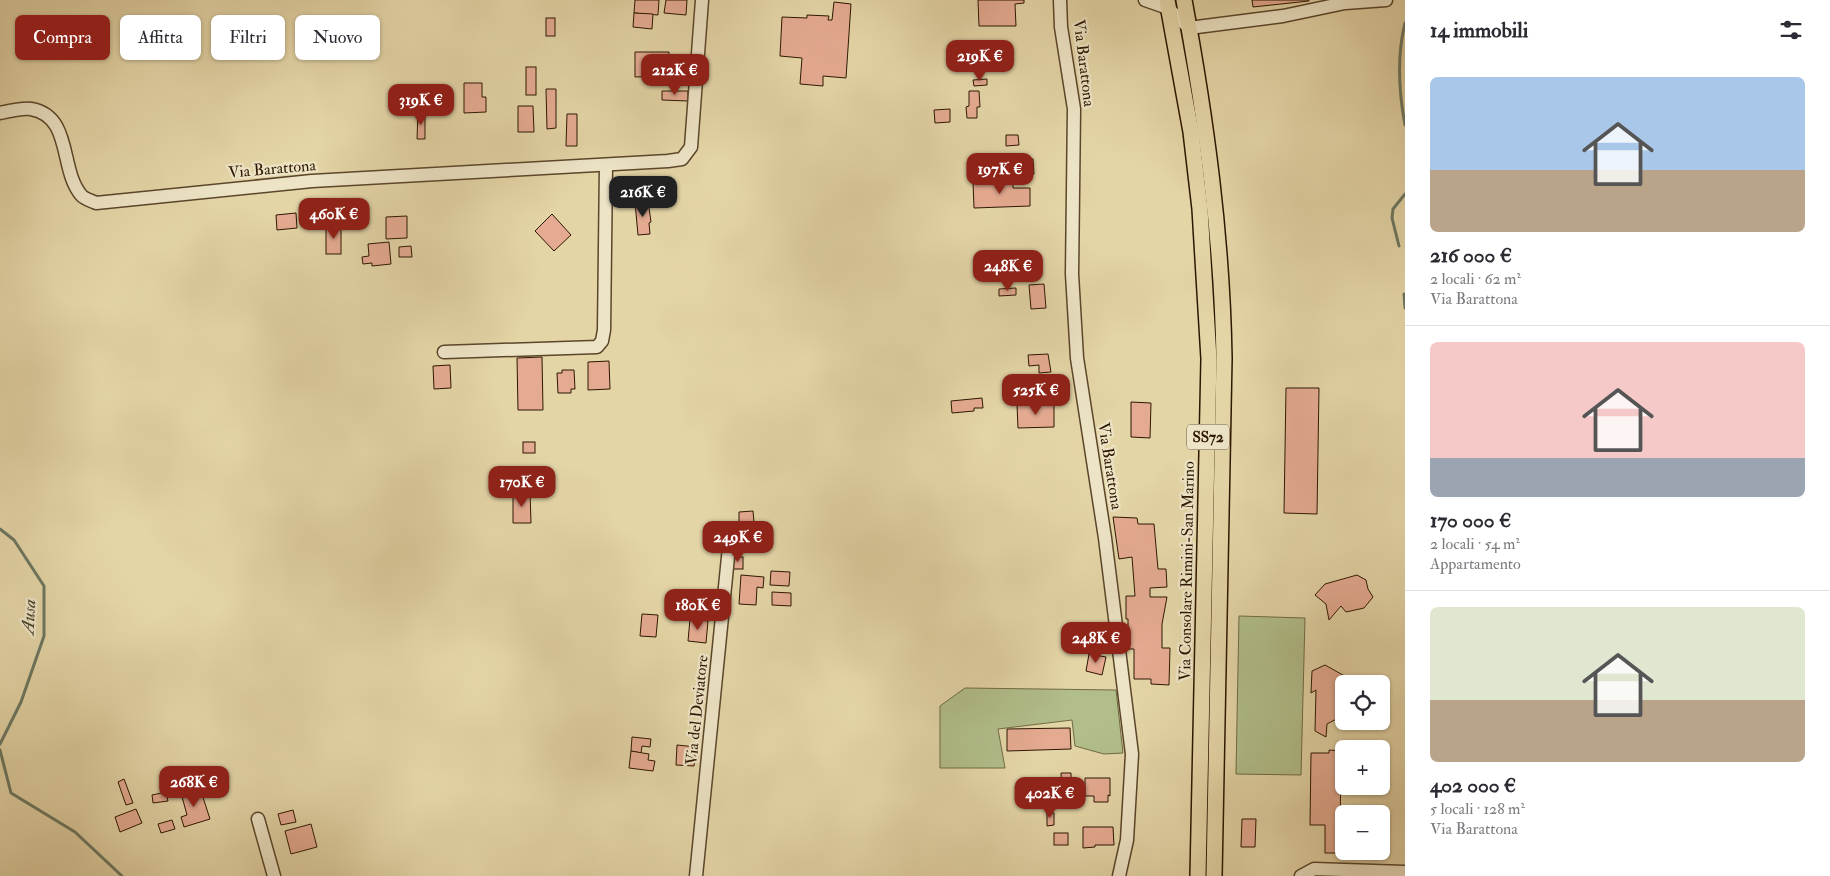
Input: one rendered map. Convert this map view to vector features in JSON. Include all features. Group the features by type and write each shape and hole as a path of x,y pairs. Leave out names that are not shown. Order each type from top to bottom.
{"main road":[{"name":"Via Consolare Rimini-San Marino","path":"1184,0 1206,128 1216,211 1223,299 1224,358 1214,876"},
{"name":"Via Consolare Rimini-San Marino","path":"1168,4 1191,132 1200,209 1209,359 1198,876"}],"street":[{"name":"Via Barattona","path":"0,113 31,109 50,117 60,134 74,181 83,196 96,203 312,181 668,162 682,159 691,147 702,0"},
{"name":"Via Barattona","path":"1060,0 1061,27 1074,109 1072,274 1077,358 1105,538 1132,754 1127,840 1119,876"},
{"path":"1146,0 1168,4 1189,28 1284,16 1345,4 1386,0"},
{"path":"444,352 597,347 602,341 604,330 606,165"},
{"name":"Via del Deviatore","path":"696,876 729,547"},
{"path":"258,819 274,876"},
{"path":"1301,876 1314,869 1405,872"}],"green space":[{"path":"1239,616 1305,618 1301,775 1236,774"},
{"path":"965,688 1116,690 1123,753 1104,754 1075,746 1072,720 998,729 1005,768 940,768 940,706"}],"building":[{"path":"635,0 659,0 658,15 634,13"},
{"path":"666,0 687,0 686,15 664,13"},
{"path":"978,0 1024,0 1024,3 1015,4 1016,26 979,26"},
{"path":"1252,0 1309,0 1309,1 1253,7"},
{"path":"834,2 851,4 846,78 823,76 823,86 800,84 802,58 780,56 782,17 807,18 807,15 829,16 828,20 832,20"},
{"path":"634,13 653,14 652,29 633,27"},
{"path":"546,18 555,18 555,36 546,36"},
{"path":"635,52 669,52 669,76 635,77"},
{"path":"526,67 536,67 536,95 526,95"},
{"path":"987,79 987,85 974,86 973,80"},
{"path":"464,83 482,83 482,97 486,97 486,112 464,113"},
{"path":"546,89 556,89 556,128 547,129"},
{"path":"662,91 688,91 688,101 662,100"},
{"path":"969,91 979,91 980,107 977,107 977,118 967,118 966,107 969,106"},
{"path":"518,106 533,106 534,132 518,132"},
{"path":"950,109 950,122 935,123 934,110"},
{"path":"418,111 425,112 425,139 417,139"},
{"path":"567,114 577,114 577,146 566,146"},
{"path":"1006,135 1018,135 1019,145 1006,146"},
{"path":"1022,159 1033,159 1034,174 1023,175"},
{"path":"1013,180 1013,188 1030,188 1030,206 974,208 973,182"},
{"path":"648,201 651,222 649,223 650,234 638,235 635,202"},
{"path":"296,213 297,228 277,230 276,215"},
{"path":"552,214 571,235 554,251 535,231"},
{"path":"407,216 407,238 386,239 386,217"},
{"path":"326,227 341,227 341,254 326,254"},
{"path":"389,242 391,264 372,266 372,263 363,264 362,257 369,256 368,244"},
{"path":"411,246 412,257 399,257 399,247"},
{"path":"1044,284 1046,308 1031,309 1029,285"},
{"path":"1016,288 1016,295 999,296 999,289"},
{"path":"1048,354 1051,372 1039,373 1039,365 1029,366 1028,355"},
{"path":"542,357 543,410 518,410 517,358"},
{"path":"609,361 610,389 588,390 588,362"},
{"path":"450,365 451,388 434,389 433,366"},
{"path":"562,370 574,370 575,389 571,389 571,393 558,393 557,373 562,373"},
{"path":"1286,388 1319,388 1317,514 1284,513"},
{"path":"982,398 983,408 974,408 974,411 952,413 951,401"},
{"path":"1131,402 1151,403 1150,438 1131,437"},
{"path":"1054,404 1054,427 1018,428 1017,405"},
{"path":"523,442 535,442 535,453 523,453"},
{"path":"513,492 530,492 531,523 513,523"},
{"path":"753,511 754,522 739,523 739,512"},
{"path":"1113,517 1137,518 1138,524 1154,524 1158,569 1166,569 1167,587 1150,588 1150,597 1167,597 1162,624 1162,648 1170,648 1169,685 1151,684 1151,679 1134,679 1134,649 1128,649 1128,619 1126,619 1126,596 1135,596 1132,557 1119,559"},
{"path":"732,557 743,557 743,569 732,569"},
{"path":"771,571 790,572 789,586 770,585"},
{"path":"741,575 764,577 763,588 757,587 756,605 739,604"},
{"path":"1357,575 1366,580 1368,589 1373,597 1364,608 1346,612 1341,606 1329,620 1326,604 1315,595 1325,584"},
{"path":"772,592 791,593 791,606 772,605"},
{"path":"642,614 658,615 656,637 640,636"},
{"path":"690,619 708,621 706,643 688,641"},
{"path":"1089,654 1106,657 1102,675 1086,671"},
{"path":"1325,665 1343,675 1335,675 1335,720 1327,724 1326,737 1315,731 1316,690 1311,693 1312,671"},
{"path":"1070,728 1071,749 1007,751 1007,729"},
{"path":"632,737 651,739 650,747 642,746 641,753 631,751"},
{"path":"677,745 696,747 694,766 676,765"},
{"path":"1329,750 1335,750 1335,795 1341,795 1340,805 1335,805 1335,853 1325,853 1325,825 1310,825 1311,753 1329,753"},
{"path":"631,751 649,754 648,760 655,761 653,771 629,768"},
{"path":"1061,773 1071,773 1071,797 1062,797"},
{"path":"1085,778 1110,778 1108,802 1094,802 1094,796 1085,796"},
{"path":"124,779 133,803 126,805 118,782"},
{"path":"200,788 210,819 184,827 181,817 187,815 181,793"},
{"path":"166,792 168,801 153,803 152,795"},
{"path":"136,809 142,823 120,832 115,817"},
{"path":"293,810 296,822 281,825 278,814"},
{"path":"1047,813 1054,813 1054,825 1047,826"},
{"path":"1242,819 1256,819 1255,847 1241,847"},
{"path":"172,820 175,829 161,833 158,824"},
{"path":"311,824 317,847 291,854 285,831"},
{"path":"1083,827 1113,827 1114,845 1095,845 1095,847 1083,848"},
{"path":"1054,833 1068,833 1068,845 1054,845"}],"waterway":[{"path":"1405,23 1402,35 1400,74 1401,100 1405,125"},
{"path":"1399,246 1392,218 1393,209 1405,194"},
{"path":"1404,294 1405,308"},
{"name":"Ausa","path":"0,529 14,540 44,586 44,636 21,702 0,744"},
{"name":"Ausa","path":"0,750 11,793 75,832 122,876"}]}
